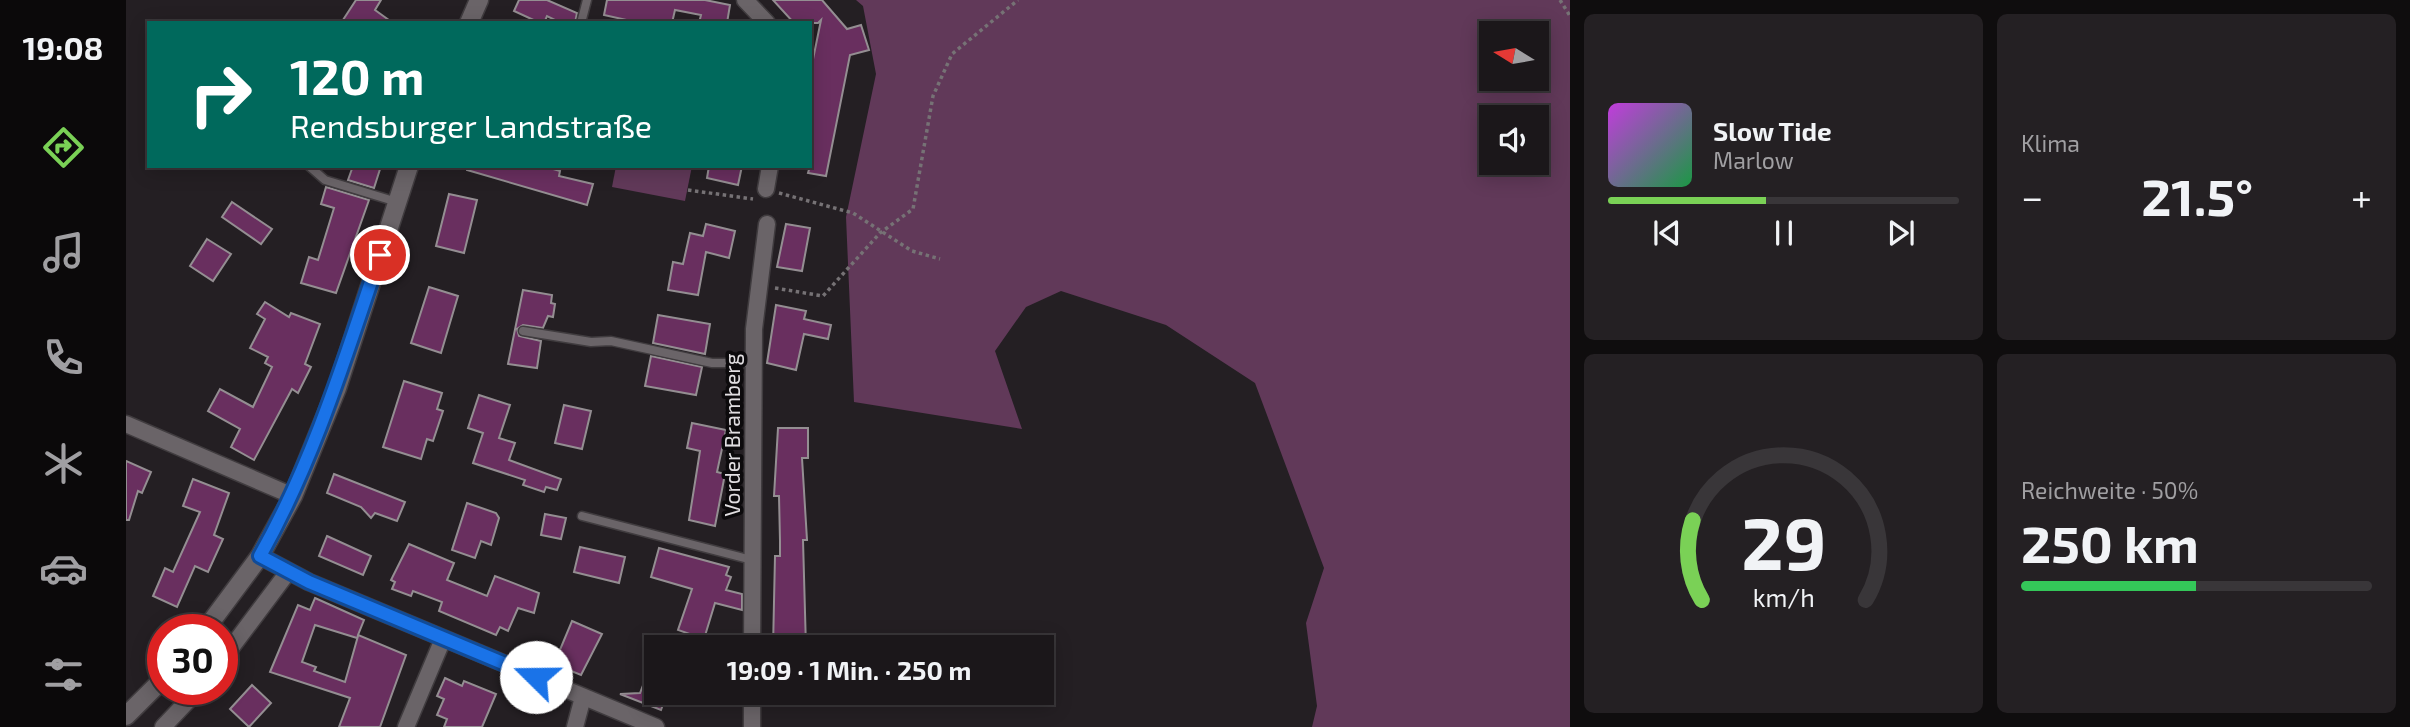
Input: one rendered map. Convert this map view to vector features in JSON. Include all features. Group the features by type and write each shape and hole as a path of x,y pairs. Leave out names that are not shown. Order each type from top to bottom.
{"street":[{"path":"470,21 479,0"},
{"path":"746,0 765,21"},
{"path":"217,614 260,556 293,496 337,388 409,168"},
{"path":"762,194 769,168"},
{"name":"Vorder Bramberg","path":"752,635 754,329 767,224"},
{"path":"126,424 293,496"},
{"path":"260,556 288,572 443,639 656,727"},
{"path":"238,639 288,572"},
{"path":"406,727 443,639"},
{"path":"126,716 147,695"},
{"path":"575,727 583,697"},
{"path":"163,727 184,705"},
{"path":"752,705 752,727"}],"lane":[{"path":"582,21 587,0"},
{"path":"311,168 325,180 397,202"},
{"path":"523,331 591,342 611,341 712,363 754,363"},
{"path":"582,516 753,560"}],"path":[{"path":"760,286 823,296 880,233 913,209 933,96 952,54 1018,0"},
{"path":"1560,0 1570,16"},
{"path":"688,190 762,194 853,213 880,233 912,251 940,260"}],"shaded area":[{"path":"856,0 1570,0 1570,727 1312,727 1317,706 1306,623 1324,568 1255,383 1166,325 1061,291 1026,307 995,351 1022,429 854,402 846,217 876,74 863,6"},
{"path":"616,168 692,168 685,201 612,187"}],"building":[{"path":"356,0 381,0 375,10 390,21 342,21"},
{"path":"519,0 547,0 577,13 575,21 557,21 547,16 545,21 536,21 514,11"},
{"path":"607,0 705,0 730,5 727,21 700,21 701,15 675,10 672,21 631,21 604,15"},
{"path":"773,0 822,0 847,29 861,25 869,50 850,55 826,176 808,173 812,168 812,64 821,20 818,23 792,21"},
{"path":"352,168 380,168 374,188 348,180"},
{"path":"550,168 560,171 559,176 593,184 587,205 467,170"},
{"path":"709,168 742,168 738,185 707,178"},
{"path":"326,187 369,200 336,293 301,283 309,257 318,260 334,208 321,204"},
{"path":"449,194 477,200 464,253 436,246"},
{"path":"232,202 272,229 261,244 222,217"},
{"path":"706,224 735,231 729,258 706,252 698,295 668,290 673,262 683,264 690,233 703,236"},
{"path":"786,224 810,228 802,271 777,267"},
{"path":"207,239 231,254 213,281 190,266"},
{"path":"429,287 458,296 441,353 411,343"},
{"path":"523,290 552,295 551,303 555,304 553,317 548,316 543,328 523,325 517,329 519,336 541,341 537,368 508,364"},
{"path":"265,302 289,317 291,313 320,324 305,364 311,367 298,393 292,389 254,460 231,447 240,429 208,411 220,389 253,407 272,367 265,363 268,357 250,348 265,319 257,314"},
{"path":"776,305 806,311 804,319 831,325 828,339 804,334 796,370 767,363"},
{"path":"658,315 710,324 705,354 653,343"},
{"path":"651,356 702,367 696,395 645,386"},
{"path":"404,381 442,393 437,409 443,411 433,441 427,439 421,459 383,447"},
{"path":"479,395 510,405 499,438 515,443 509,460 561,479 557,490 546,487 544,492 523,485 525,480 473,463 483,433 468,428"},
{"path":"564,405 591,411 582,449 555,443"},
{"path":"692,423 726,430 717,472 725,474 715,526 689,520 700,451 687,448"},
{"path":"778,428 808,428 808,458 802,458 807,540 803,540 806,635 773,635 775,556 780,556 779,496 774,496"},
{"path":"126,461 151,472 142,493 138,491 129,520 126,520"},
{"path":"334,474 405,502 397,521 375,513 371,518 361,507 327,493"},
{"path":"193,479 229,493 214,535 223,539 208,572 195,566 177,607 153,596 165,568 173,572 200,512 183,506"},
{"path":"467,503 496,513 499,518 491,545 481,541 475,558 452,550"},
{"path":"545,514 566,518 561,539 541,535"},
{"path":"327,536 371,556 363,575 319,556"},
{"path":"409,544 454,563 447,580 487,596 495,576 539,593 534,613 518,608 508,631 500,627 496,635 439,611 442,602 413,591 411,596 392,589 395,582 391,580"},
{"path":"580,547 625,557 619,583 574,572"},
{"path":"659,548 729,567 726,575 731,577 726,590 742,594 742,610 715,603 705,635 692,635 678,630 692,589 651,577"},
{"path":"315,598 364,620 358,635 406,655 380,727 339,727 350,698 270,672 298,605 310,610","holes":["315,625 357,638 358,636 345,682 314,671 316,667 302,662"]},
{"path":"572,621 602,634 581,675 554,664"},
{"path":"445,678 462,686 464,681 496,694 482,727 444,727 447,719 437,715 444,699 437,696"},
{"path":"644,683 644,703 620,694 640,693"},
{"path":"252,685 271,703 249,727 230,709 238,705 238,700"},
{"path":"648,705 663,705 661,710"}],"route":[{"path":"380,255 337,388 293,496 260,556 309,582 536,677"}]}
